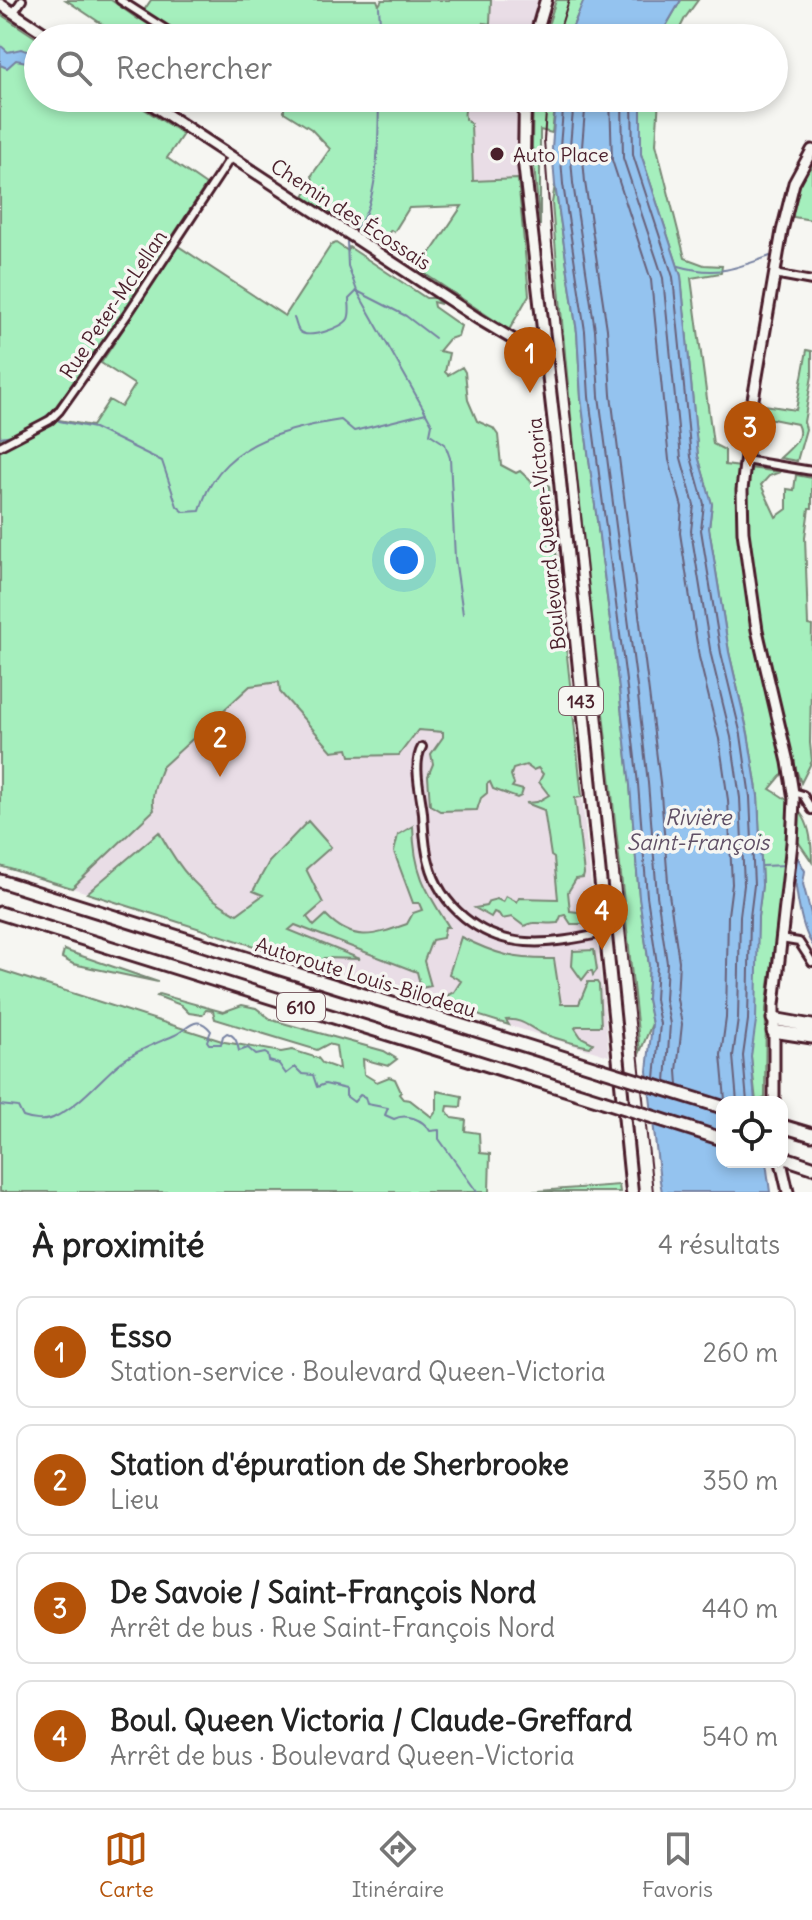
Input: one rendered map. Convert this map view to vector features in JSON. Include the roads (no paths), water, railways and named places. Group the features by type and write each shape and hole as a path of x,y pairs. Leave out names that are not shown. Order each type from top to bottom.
{"highway":[{"name":"Autoroute Louis-Bilodeau","path":"0,881 716,1105"},
{"name":"610","path":"0,913 716,1137"},
{"path":"773,1025 812,1026"},
{"path":"773,1025 812,1037"},
{"path":"788,1127 812,1135"},
{"path":"788,1160 812,1167"}],"main road":[{"path":"539,24 546,0"},
{"name":"143","path":"525,112 524,163 546,350"},
{"name":"Boulevard Queen-Victoria","path":"546,350 632,1192"}],"street":[{"path":"8,6 22,0"},
{"path":"120,0 157,24"},
{"path":"8,6 33,24"},
{"name":"Chemin des Écossais","path":"163,112 490,326 514,340 546,350"},
{"path":"774,1096 773,1025 791,852 793,792 763,663 750,588 742,504 745,460 774,274 791,191 812,150"},
{"name":"Rue Peter-McLellan","path":"0,446 50,420 59,411 127,315 231,157"},
{"path":"774,274 812,281"},
{"path":"745,460 812,471"},
{"path":"422,747 417,764 427,854 436,883 453,908 486,932 514,941 534,943 604,933"},
{"path":"793,792 803,795 812,810"},
{"path":"781,939 799,942 812,962"},
{"path":"784,1168 788,1192"}],"water":[{"path":"584,0 681,0 667,24 574,24"},
{"path":"0,45 8,52 24,50 24,61 16,60 7,68 0,65"},
{"name":"Rivière Saint-François","path":"555,112 641,112 641,154 681,276 698,456 712,504 709,528 729,652 748,734 758,796 762,885 758,917 756,1021 751,1056 754,1096 716,1096 716,1168 767,1168 770,1192 662,1192 647,1071 652,1024 647,999 649,965 639,897 630,785 581,398 577,332 552,148"},
{"path":"795,858 805,871 803,884 811,914 812,944 798,902"}],"waterway":[{"path":"379,7 380,24"},
{"path":"352,231 361,221 373,189 379,112"},
{"path":"59,421 94,428 162,461 177,506 184,512 200,511 221,470 255,444 275,435 341,420 354,431 426,413 357,291 348,266 347,242"},
{"path":"679,266 704,271 725,270 770,256"},
{"path":"294,318 299,331 303,333 317,334 332,329 348,319 349,299 357,291 406,316 435,338"},
{"path":"426,413 432,424 430,434 445,444 450,458 455,558 463,614"},
{"path":"34,425 49,414"},
{"path":"0,437 25,430"},
{"path":"762,866 787,865"},
{"path":"0,1105 18,1107 23,1117 30,1119 53,1118 78,1102 129,1057 193,1024 201,1023 211,1031 207,1041 209,1044 221,1044 227,1033 237,1042 239,1051 248,1048 256,1055 265,1053 269,1061 279,1064 286,1074 295,1067 302,1074 313,1075 317,1087 325,1084 346,1089 346,1096 354,1102 360,1095 365,1097 367,1104 388,1108 385,1115 394,1119 409,1117 419,1120 430,1131 439,1130 439,1139 477,1192"}],"railway":[{"path":"561,24 569,0"},
{"path":"546,112 544,140 552,244 653,1192"}],"place":[{"name":"Auto Place","path":"497,154"},
{"name":"Esso","path":"530,393"},
{"name":"De Savoie / Saint-François Nord","path":"750,467"},
{"name":"Station d'épuration de Sherbrooke","path":"220,777"},
{"name":"Boul. Queen Victoria / Claude-Greffard","path":"602,950"}]}
